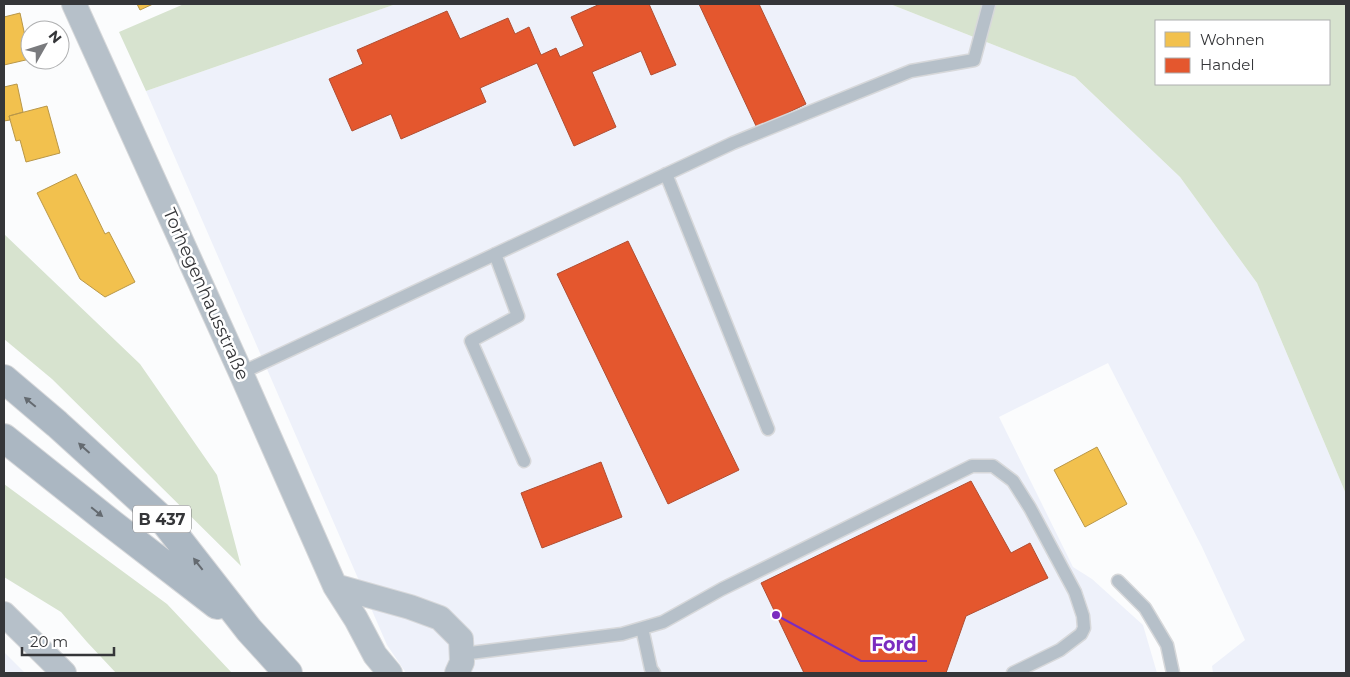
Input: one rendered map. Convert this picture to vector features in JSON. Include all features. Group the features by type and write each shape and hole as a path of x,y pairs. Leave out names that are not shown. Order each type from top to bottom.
{"main road":[{"name":"B 437","path":"4,379 57,424 164,521 249,630 288,673"},
{"name":"B 437","path":"4,438 249,630"}],"street":[{"name":"Torhegenhausstraße","path":"74,4 335,586 356,619 375,655 390,673"},
{"path":"335,586 410,607 440,618 461,639 459,664"},
{"path":"4,614 64,673"}],"lane":[{"path":"241,373 733,143 911,71 974,60 989,4"},
{"path":"666,174 768,429"},
{"path":"495,254 518,316 471,341 524,461"},
{"path":"459,664 622,634 663,622 722,589 972,466 993,466 1013,481 1030,508 1075,592 1083,616 1084,628 1081,634 1060,650 1013,673"},
{"path":"1118,581 1145,608 1167,645 1173,673"},
{"path":"642,628 651,669 654,673"}],"shaded area":[{"path":"396,4 890,4 1075,77 1180,177 1257,283 1346,494 1346,673 1213,673 1212,666 1245,640 1202,547 1108,363 999,417 1073,567 1092,579 1143,625 1157,673 406,673 387,645 146,91"},
{"path":"4,652 25,673 4,673"}],"green space":[{"path":"184,4 396,4 146,91 119,32"},
{"path":"890,4 1346,4 1346,494 1257,283 1180,177 1075,77"},
{"path":"4,234 140,364 217,475 241,566 52,379 4,339"},
{"path":"4,484 167,604 232,673 116,673 61,612 4,577"}],"building: Wohnen":[{"path":"137,4 153,4 140,10"},
{"path":"20,13 22,20 20,20 20,61 4,65 4,17"},
{"path":"17,84 23,112 9,116 10,120 4,121 4,87"},
{"path":"47,106 60,153 26,162 20,140 16,141 9,116"},
{"path":"76,174 105,234 109,232 135,282 105,297 80,279 37,193"},
{"path":"1097,447 1127,504 1085,527 1054,470"}],"building: Handel":[{"path":"600,4 649,4 676,65 651,75 641,51 592,72 616,127 574,146 537,63 480,88 486,102 401,139 391,114 352,131 329,79 363,64 357,50 447,11 460,39 508,18 515,34 529,27 541,55 556,48 560,57 584,46 571,17"},
{"path":"699,4 759,4 806,104 757,128"},
{"path":"628,241 739,470 668,504 557,274"},
{"path":"601,462 622,517 542,548 521,493"},
{"path":"971,481 1011,553 1030,543 1048,578 966,616 946,673 804,673 761,583"}],"place":[{"name":"Ford","path":"776,615"}]}
